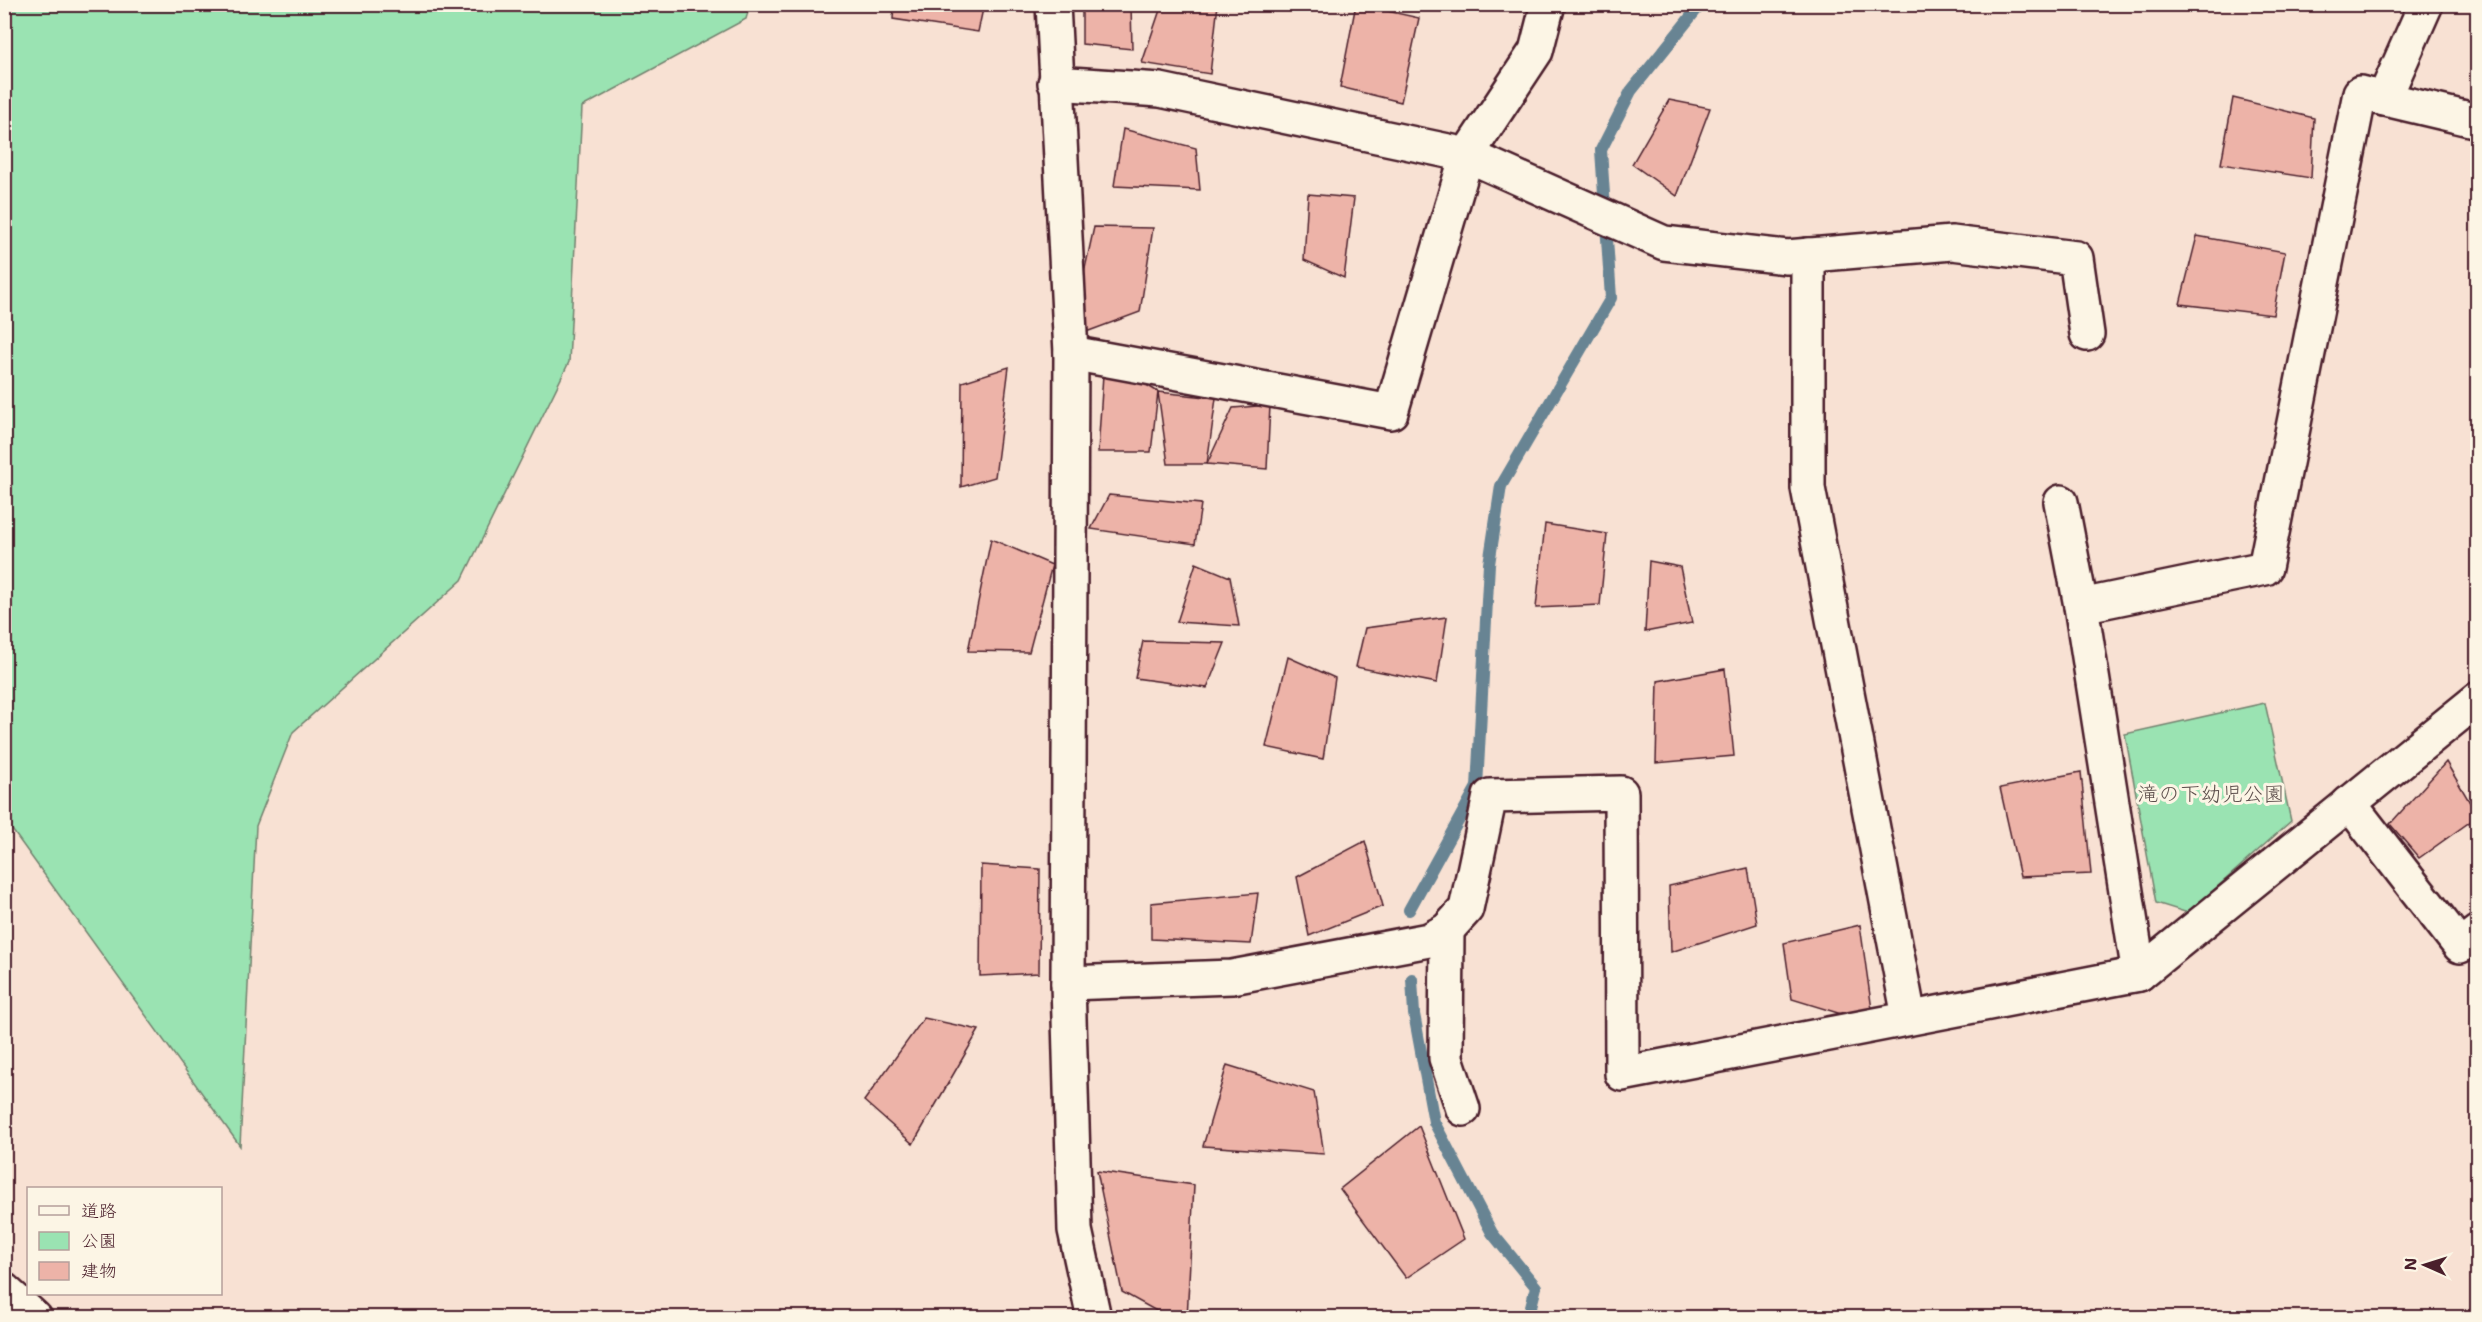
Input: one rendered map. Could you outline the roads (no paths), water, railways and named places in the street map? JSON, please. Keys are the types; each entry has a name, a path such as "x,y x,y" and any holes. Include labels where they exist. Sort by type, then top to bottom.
{"street":[{"path":"1053,4 1055,83 1071,353 1068,983 1075,1230 1094,1317"},
{"path":"1071,353 1391,412 1467,155 1536,51 1548,4"},
{"path":"2384,99 2426,4"},
{"path":"1055,83 1160,90 1467,155 1664,243 1787,257 1952,243 2076,258 2087,334"},
{"path":"2081,606 2265,568 2360,93 2478,121"},
{"path":"1808,255 1808,488 1909,1017"},
{"path":"2061,502 2081,606 2139,974"},
{"path":"1068,983 1232,978 1429,940 1447,930 1466,909 1490,795 1621,793 1622,1074 2139,974 2478,699"},
{"path":"2349,803 2460,946 2478,932"},
{"path":"1447,930 1446,1058 1463,1109"},
{"path":"4,1290 35,1317"}],"waterway":[{"path":"1409,910 1477,787 1489,564 1501,486 1611,298 1601,150 1631,91 1701,4"},
{"path":"1412,979 1414,1014 1434,1122 1492,1233 1536,1287 1528,1318"}],"park label":[{"name":"滝の下幼児公園","path":"2211,794"}]}
